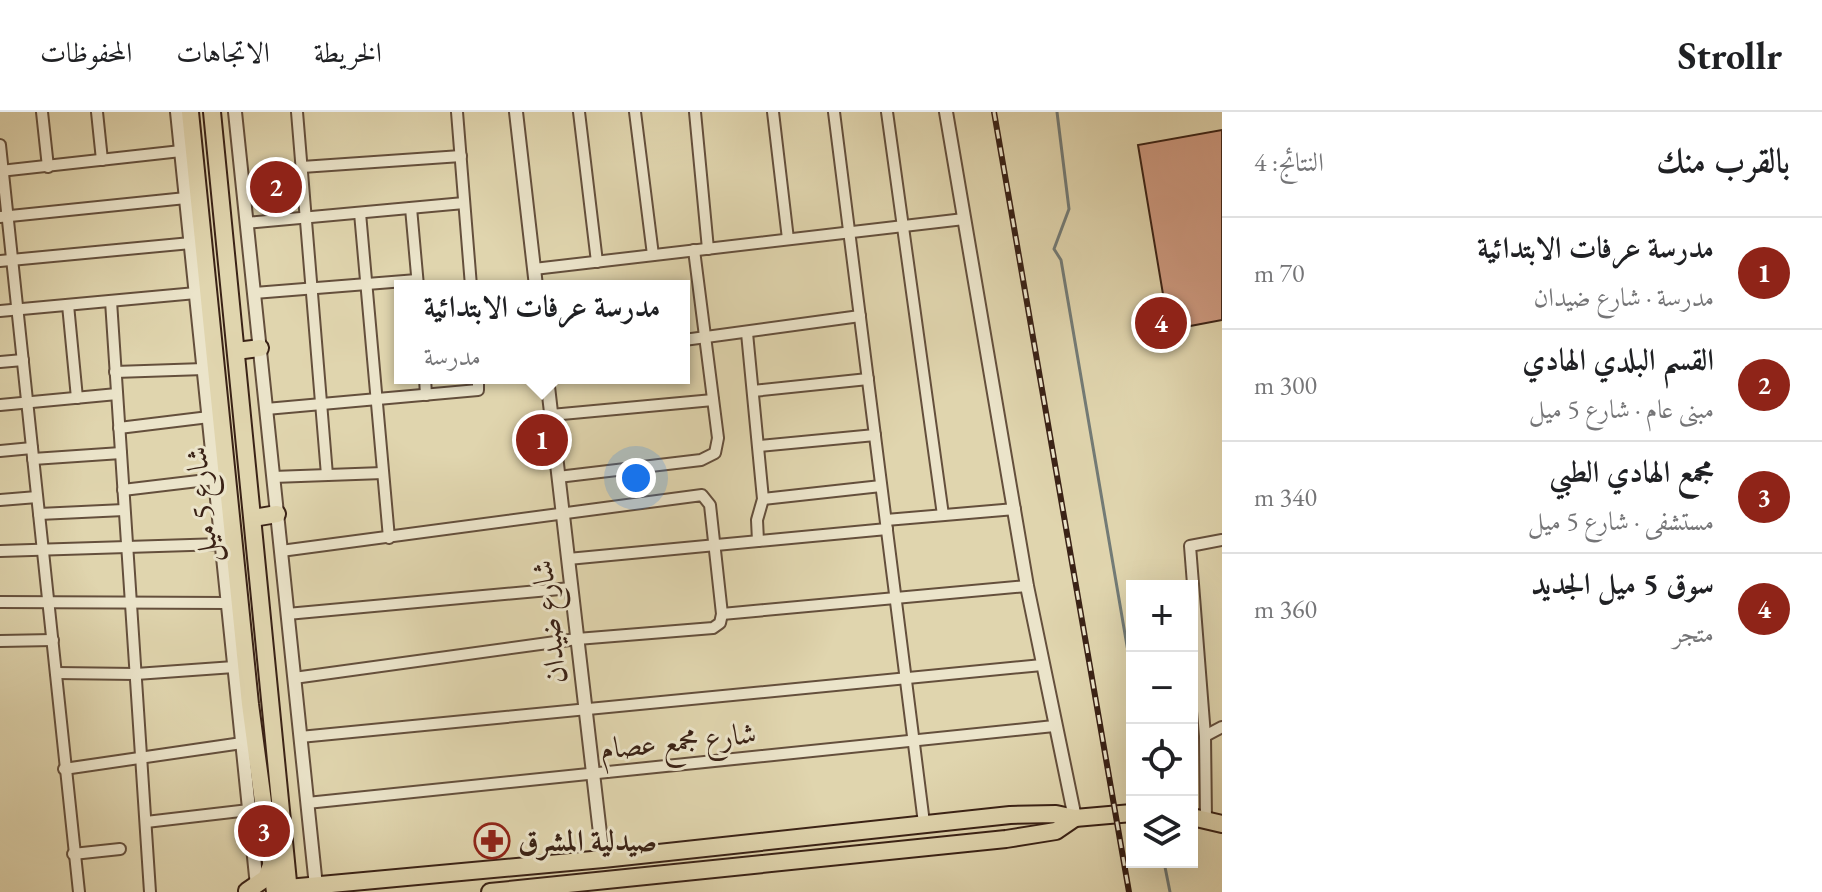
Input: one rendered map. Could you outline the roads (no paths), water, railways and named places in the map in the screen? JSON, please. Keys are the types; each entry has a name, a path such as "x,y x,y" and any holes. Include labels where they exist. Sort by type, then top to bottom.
{"main road":[{"name":"شارع 5 ميل","path":"190,112 225,538 250,704 279,862"},
{"name":"شارع 5 ميل","path":"212,112 270,703 282,890"},
{"path":"236,351 260,348"},
{"path":"253,518 277,514"},
{"path":"250,704 270,703"},
{"path":"248,890 282,890 603,859 1025,814 1056,814 1075,818 1126,814"},
{"path":"490,892 1006,839 1056,831 1075,818"},
{"path":"248,890 266,878 279,862 298,882 314,886"}],"street":[{"path":"42,112 48,167"},
{"path":"97,112 102,160"},
{"path":"177,112 196,293 207,340 204,369 215,479 225,538 228,603 249,810 248,890"},
{"path":"235,112 314,886"},
{"path":"297,112 324,404 327,475"},
{"path":"457,112 470,280"},
{"path":"516,112 535,280"},
{"path":"579,112 597,262"},
{"path":"635,112 653,255"},
{"path":"695,112 708,249"},
{"path":"773,112 788,239"},
{"path":"834,112 924,823"},
{"path":"887,112 943,515"},
{"path":"946,112 1027,586 1075,818"},
{"path":"0,145 4,216 18,309 79,892"},
{"path":"1,170 181,151"},
{"path":"302,167 461,156"},
{"path":"4,216 186,198"},
{"path":"246,223 464,203"},
{"path":"411,208 417,280"},
{"path":"360,213 389,538"},
{"path":"534,269 964,219"},
{"path":"0,261 191,243"},
{"path":"558,477 709,458 718,446 694,250"},
{"path":"254,293 394,283"},
{"path":"0,311 196,293"},
{"path":"111,301 150,892"},
{"path":"68,305 77,398"},
{"path":"690,339 860,316"},
{"path":"747,333 763,499 757,520 758,541"},
{"path":"0,362 23,360"},
{"path":"115,372 204,369"},
{"path":"753,391 868,379"},
{"path":"425,384 426,395"},
{"path":"266,409 478,390 478,384"},
{"name":"شارع ضيدان","path":"548,384 603,859"},
{"path":"0,405 117,394"},
{"path":"551,415 713,400"},
{"path":"119,428 209,417"},
{"path":"760,446 875,435"},
{"path":"0,451 121,453"},
{"path":"273,477 383,473"},
{"path":"123,490 215,479"},
{"path":"763,499 881,486"},
{"path":"281,551 563,516 702,495 709,501 722,614 720,623 713,628 577,639 294,678"},
{"path":"0,500 37,497"},
{"path":"568,559 758,541 943,515 1015,509"},
{"path":"39,514 124,510"},
{"path":"0,551 127,548 225,538"},
{"path":"1207,821 1205,736 1190,546 1222,540"},
{"path":"722,614 1027,586"},
{"path":"287,614 571,588"},
{"path":"0,602 228,603"},
{"path":"0,641 53,640"},
{"path":"300,737 1042,665"},
{"path":"56,673 136,674 234,667"},
{"name":"شارع مجمع عصام","path":"307,803 1054,726"},
{"path":"1205,736 1222,727"},
{"path":"64,769 242,743"},
{"path":"146,822 249,810"},
{"path":"73,854 120,849"}],"waterway":[{"path":"1057,112 1069,209 1054,249 1061,260 1128,652"},
{"path":"1165,868 1170,892"}],"railway":[{"path":"994,112 1129,892"}],"place":[{"name":"القسم البلدي الهادي","path":"276,187"},
{"name":"سوق 5 ميل الجديد","path":"1161,323"},
{"name":"مدرسة عرفات الابتدائية","path":"542,440"},
{"name":"مجمع الهادي الطبي","path":"264,831"},
{"name":"صيدلية المشرق","path":"492,841"}]}
